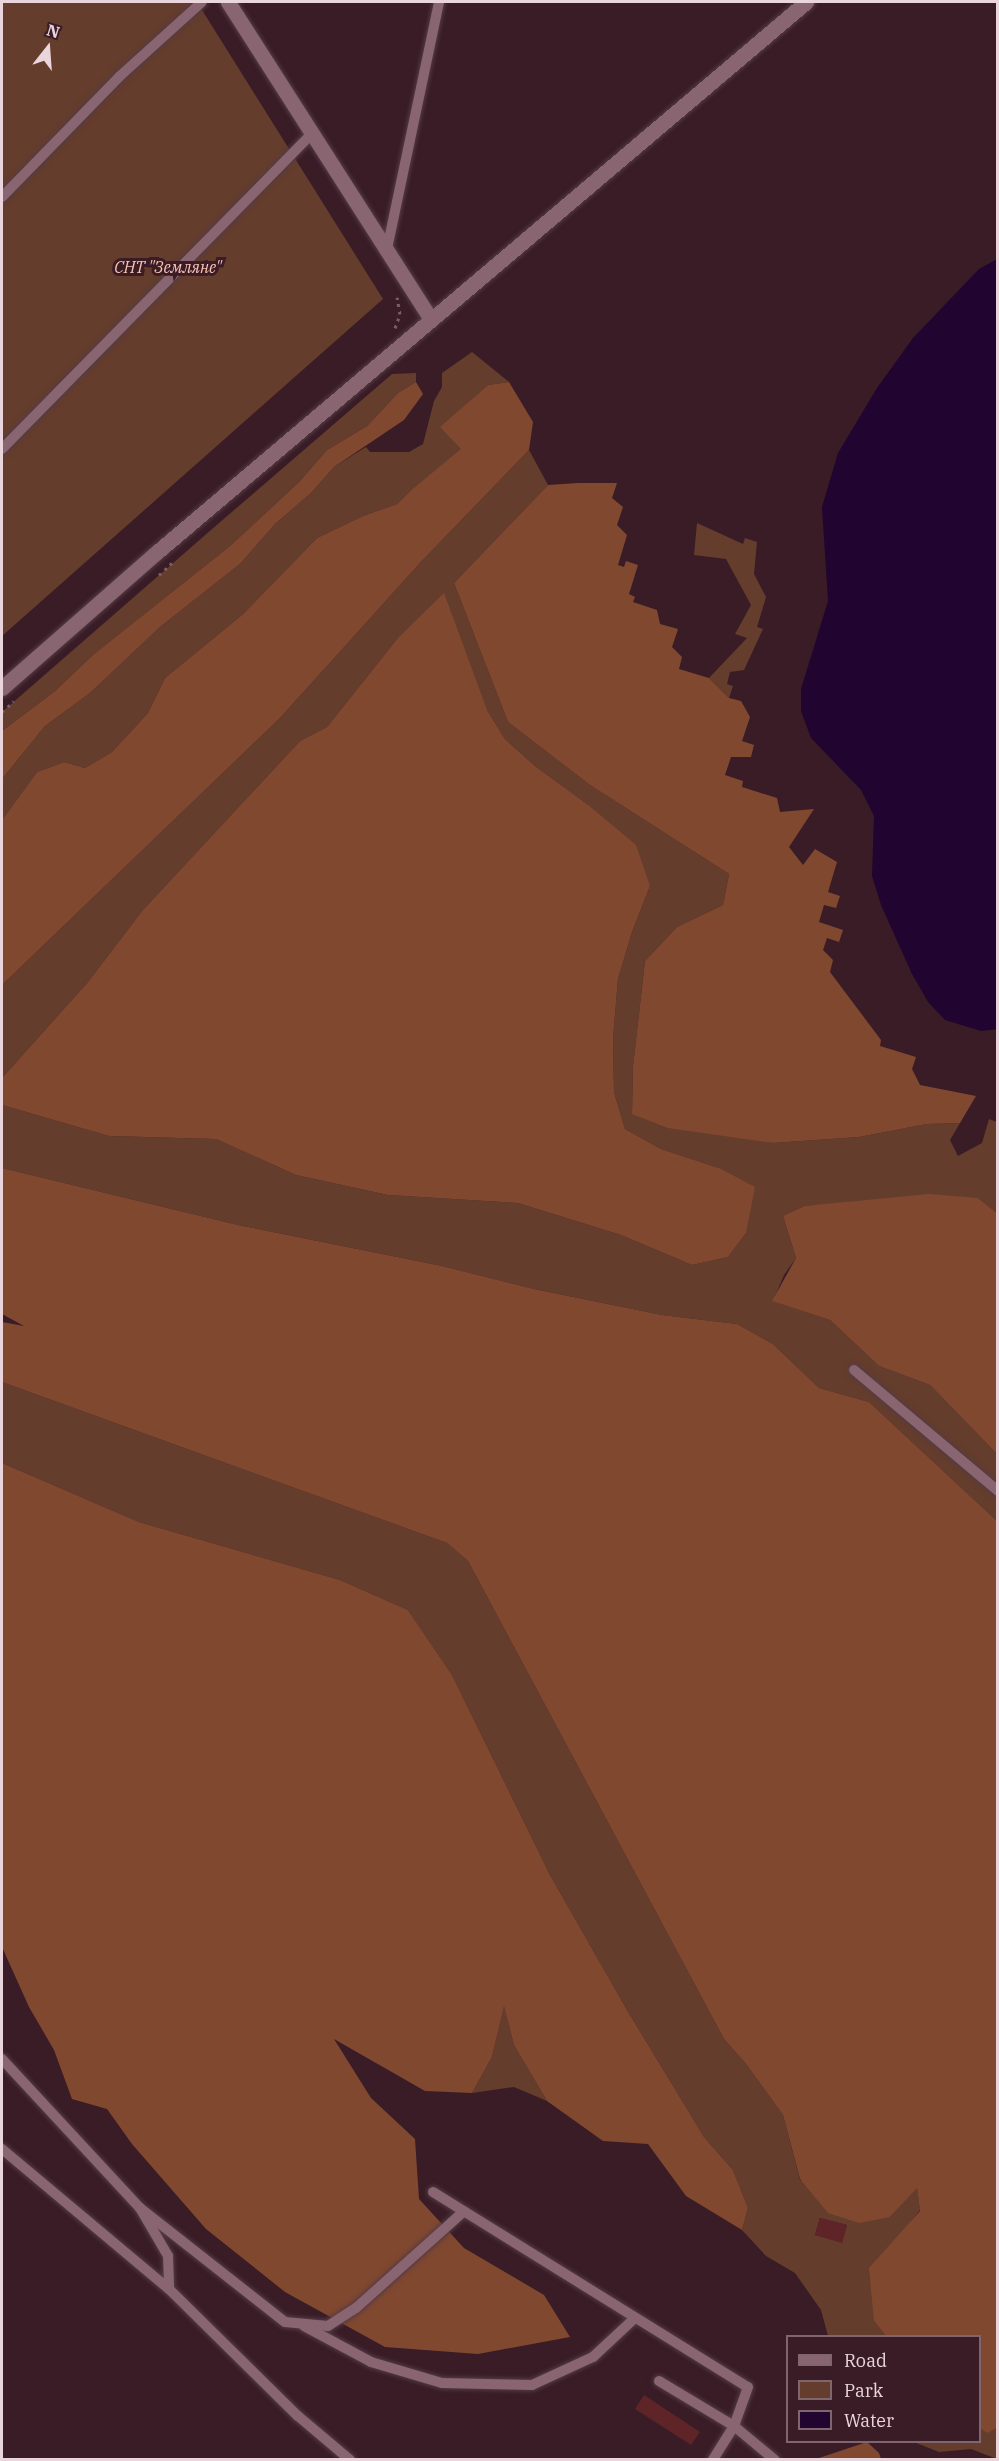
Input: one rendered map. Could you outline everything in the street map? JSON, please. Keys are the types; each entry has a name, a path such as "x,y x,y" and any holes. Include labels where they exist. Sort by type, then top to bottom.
{"street":[{"path":"228,2 431,319"},
{"path":"2,688 157,552 806,2"}],"lane":[{"path":"2,197 120,76 202,2"},
{"path":"387,249 438,6 446,2"},
{"path":"2,449 313,133"},
{"path":"854,1370 998,1491"},
{"path":"2,2059 141,2208 285,2322 328,2326 356,2308 464,2211"},
{"path":"2,2149 169,2289 298,2416 350,2460"},
{"path":"433,2192 748,2387 734,2426 713,2460"},
{"path":"141,2208 168,2256 169,2289"},
{"path":"298,2323 371,2362 442,2384 532,2385 593,2357 635,2318"},
{"path":"659,2381 734,2426 775,2460"}],"path":[{"path":"387,335 394,328 400,314 396,292"}],"green space":[{"name":"СНТ \"Земляне\"","path":"2,2 197,2 383,299 2,636"},
{"path":"472,352 509,382 488,385 441,427 462,449 397,504 363,516 317,538 242,615 165,678 148,713 112,752 85,768 64,762 37,772 2,820 2,779 45,726 90,693 160,627 241,563 275,524 311,493 334,467 366,447 370,452 409,452 423,444 434,401 442,387 442,373"},
{"path":"416,373 416,382 398,393 367,426 327,450 299,482 230,546 94,654 55,691 2,731 2,712 211,530 392,374"},
{"path":"529,450 548,485 454,583 508,722 590,785 729,874 723,905 677,927 645,961 633,1066 632,1113 773,1143 859,1137 927,1124 960,1123 950,1140 958,1156 982,1143 989,1119 997,1122 997,1213 978,1198 804,1206 783,1216 796,1258 784,1275 773,1301 830,1320 879,1366 930,1385 997,1454 997,1521 869,1402 819,1388 773,1344 737,1324 662,1315 534,1289 442,1266 238,1225 2,1168 2,1105 109,1136 216,1139 296,1175 388,1195 518,1203 621,1235 692,1265 728,1257 746,1233 719,1168 661,1149 625,1129 614,1092 613,1039 618,979 632,932 650,886 587,804 535,766 505,739 487,710 397,639 327,727 300,741 142,911 88,982 2,1078 2,985 280,718 420,563"},
{"path":"697,523 743,544 745,538 757,542 754,574 766,597 757,627 763,629 744,670 730,672 727,684 733,686 729,698 709,678 747,638 735,634 751,605 726,559 694,555"},
{"path":"2,1382 447,1543 468,1561 724,2039 746,2064 783,2115 800,2180 890,2217 917,2187 920,2210 903,2232 874,2321 885,2335 828,2335 821,2310 795,2273 766,2256 742,2230 748,2208 733,2170 704,2137 627,2010 550,1875 452,1675 408,1610 340,1580 139,1522 2,1463","holes":["820,2218 847,2225 842,2242 815,2235"]},
{"path":"504,2005 514,2045 547,2101 514,2087 472,2093 492,2057"},
{"path":"997,2428 997,2459 971,2449 939,2452 916,2443 981,2443 981,2429 987,2432"}],"shaded area":[{"path":"416,382 423,394 404,420 334,467 311,493 275,524 241,563 160,627 90,693 45,726 2,779 2,731 55,691 94,654 230,546 299,482 327,450 367,426 398,393"},
{"path":"509,382 533,422 529,450 420,563 280,718 2,985 2,820 37,772 64,762 85,768 112,752 148,713 165,678 242,615 317,538 363,516 397,504 461,449 440,427 488,385"},
{"path":"617,483 612,498 623,507 617,525 627,535 618,565 624,567 626,561 638,565 629,594 635,597 633,602 657,610 660,624 678,629 672,647 682,657 679,669 709,678 729,698 741,701 750,717 742,741 754,745 751,757 731,757 725,775 743,781 742,787 777,798 780,812 814,809 789,847 803,865 815,849 837,862 828,892 840,896 836,908 824,905 819,922 843,930 839,942 827,938 823,950 833,960 830,972 881,1040 880,1046 916,1057 912,1069 920,1085 976,1096 960,1123 927,1124 859,1137 773,1143 668,1128 632,1114 633,1066 645,961 677,927 723,905 729,874 590,785 508,722 454,583 548,485"},
{"path":"444,593 487,710 505,739 535,766 587,804 636,845 650,886 632,932 618,979 613,1039 614,1092 625,1129 661,1149 719,1168 755,1187 746,1233 728,1257 692,1265 621,1235 518,1203 388,1195 296,1175 216,1139 109,1136 2,1105 2,1078 88,982 142,911 300,741 327,727 397,639"},
{"path":"2,1168 238,1225 442,1266 534,1289 662,1315 737,1324 773,1344 819,1388 869,1402 997,1521 997,2428 987,2433 981,2429 981,2335 885,2335 874,2321 869,2268 920,2211 917,2188 890,2217 859,2223 828,2213 800,2179 783,2115 746,2064 724,2039 468,1561 447,1543 2,1382 2,1322 24,1326 2,1314"},
{"path":"929,1194 978,1198 997,1213 997,1454 930,1385 879,1366 830,1320 772,1301 796,1258 783,1216 804,1206"},
{"path":"2,1463 139,1522 340,1580 408,1610 452,1675 550,1875 627,2010 704,2137 733,2170 748,2208 742,2230 686,2196 648,2144 603,2141 547,2101 514,2045 504,2006 492,2057 472,2093 425,2091 334,2039 371,2098 415,2139 419,2199 464,2248 544,2295 570,2337 478,2354 385,2347 285,2292 206,2229 132,2144 107,2109 72,2099 54,2050 29,2007 2,1947"},
{"path":"868,2443 879,2453 881,2459 816,2459"}],"water":[{"path":"997,259 998,1029 981,1031 945,1020 928,1002 912,974 881,905 872,876 874,816 861,790 811,738 801,711 801,689 828,601 822,507 838,453 877,388 913,338 979,269"}],"building":[{"path":"820,2218 847,2225 842,2243 815,2235"},
{"path":"644,2395 700,2432 691,2445 635,2409"}]}
